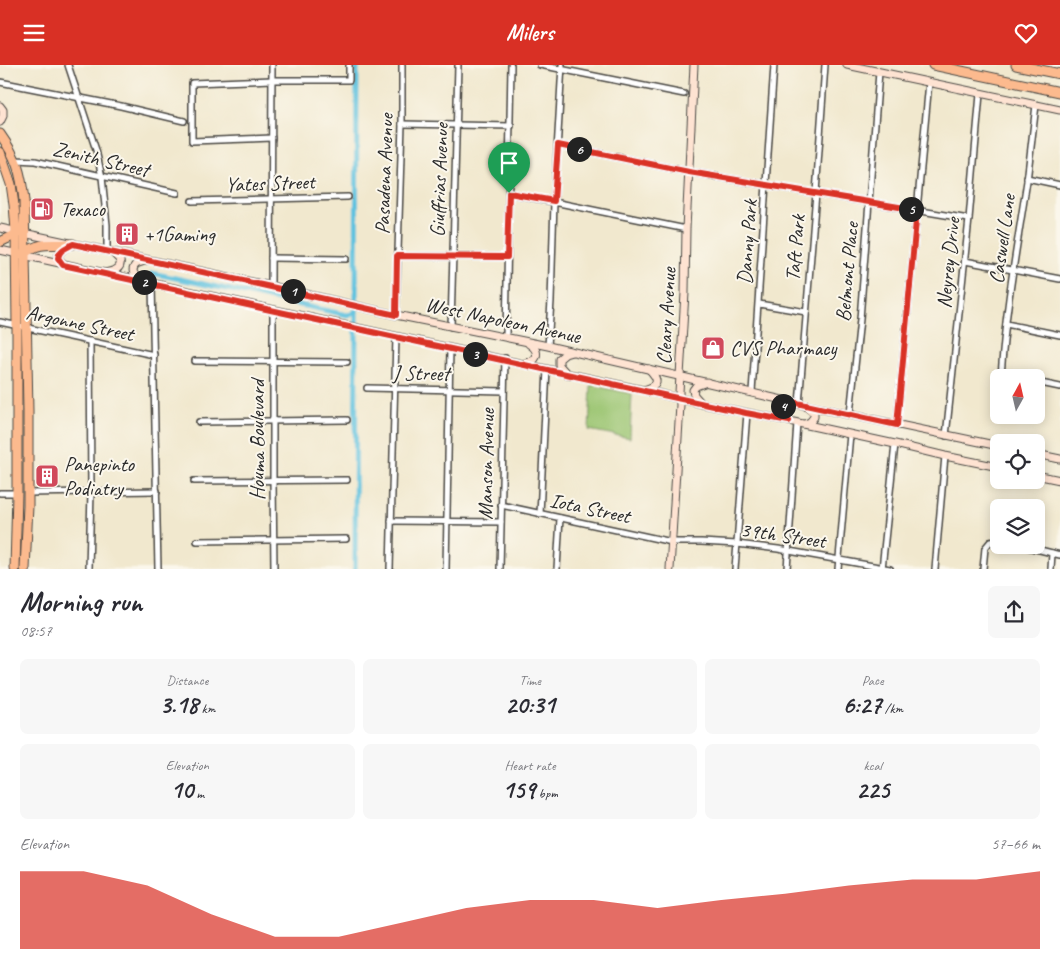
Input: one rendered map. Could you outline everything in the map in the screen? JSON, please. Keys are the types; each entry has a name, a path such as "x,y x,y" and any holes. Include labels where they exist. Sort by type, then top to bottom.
{"highway":[{"path":"933,65 1060,91"},
{"path":"1016,65 1060,74"},
{"path":"0,134 16,161 22,186 25,220 19,232 0,242"},
{"path":"0,139 9,147"},
{"path":"0,153 12,184 22,254 27,328 28,514 25,569"},
{"path":"15,569 17,493 16,265 22,254 39,245 73,244"},
{"path":"17,472 21,476 22,491 28,493"},
{"path":"17,493 22,495 23,510 28,514"}],"main road":[{"name":"Cleary Avenue","path":"670,569 685,291 694,65"},
{"path":"847,65 1060,110"},
{"path":"0,106 4,110 0,122"},
{"name":"West Napoleon Avenue","path":"0,228 451,327 548,346 850,415 990,444"},
{"path":"63,265 58,258 58,254 73,244"},
{"name":"West Napoleon Avenue","path":"0,251 22,254 63,265 990,465"},
{"path":"102,273 114,271 120,267 120,260 110,252"},
{"path":"143,282 133,273 133,269 136,263 147,260"},
{"path":"523,364 534,360 537,354 533,346 526,342"},
{"path":"567,374 559,365 559,359 565,354 572,352"},
{"path":"643,390 653,387 657,381 657,378 649,369"},
{"path":"703,404 694,395 693,390 696,386 707,382"},
{"path":"789,421 782,413 784,405 798,403 814,413 814,417 810,422 801,423"},
{"path":"1045,456 1060,459"},
{"path":"1045,477 1060,480"}],"street":[{"path":"68,65 96,149 102,177 110,252"},
{"path":"271,287 272,65"},
{"path":"272,138 192,141 192,83 349,80 349,65"},
{"name":"Pasadena Avenue","path":"396,315 402,65"},
{"name":"Giuffrias Avenue","path":"451,327 458,65"},
{"path":"506,337 511,65"},
{"path":"540,65 562,67 684,94"},
{"name":"Danny Park","path":"752,392 774,65"},
{"name":"Taft Park","path":"798,403 825,65"},
{"path":"548,346 552,301 554,201 562,67"},
{"name":"Belmont Place","path":"850,415 860,319 880,72"},
{"path":"0,82 79,97 184,121"},
{"path":"897,425 929,83"},
{"name":"Neyrey Drive","path":"946,436 965,261 980,94"},
{"name":"Caswell Lane","path":"1001,369 1036,105"},
{"path":"402,124 511,126"},
{"path":"558,145 689,172 969,219"},
{"name":"Zenith Street","path":"16,161 35,161 177,193"},
{"path":"1027,178 1060,185"},
{"path":"509,193 686,229"},
{"name":"Yates Street","path":"192,201 348,197"},
{"path":"397,256 507,257"},
{"path":"271,258 346,259"},
{"path":"965,261 1060,279"},
{"path":"152,284 158,569"},
{"path":"759,304 806,312"},
{"name":"Houma Boulevard","path":"272,310 274,569"},
{"name":"Argonne Street","path":"0,322 154,355"},
{"path":"1006,324 1060,335"},
{"path":"390,569 396,337"},
{"path":"89,569 91,492 90,341"},
{"path":"446,569 450,349"},
{"name":"Manson Avenue","path":"500,569 505,359"},
{"path":"194,361 347,362"},
{"path":"540,514 547,369"},
{"path":"1045,384 1060,387"},
{"name":"J Street","path":"367,388 504,391"},
{"path":"735,569 746,413"},
{"path":"199,422 347,420"},
{"path":"787,569 801,423"},
{"path":"838,569 850,434"},
{"path":"882,568 895,444"},
{"path":"935,569 945,456"},
{"path":"194,481 347,480"},
{"path":"28,493 157,491"},
{"path":"0,493 17,493"},
{"name":"Iota Street","path":"501,505 672,543"},
{"path":"557,569 560,518"},
{"path":"391,521 501,522"},
{"path":"197,541 346,539"},
{"path":"982,569 985,548 990,542"},
{"name":"39th Street","path":"672,543 737,544 778,549 890,569"},
{"path":"1045,551 1060,555"},
{"path":"1051,569 1052,553"}],"green space":[{"path":"591,385 632,394 630,438 589,430"}],"waterway":[{"path":"355,569 357,65"},
{"path":"152,273 347,315 356,311"}],"place":[{"name":"Texaco","path":"42,209"},
{"name":"+1Gaming","path":"127,234"},
{"name":"CVS Pharmacy","path":"713,348"},
{"name":"Panepinto Podiatry","path":"47,476"}],"route":[{"path":"558,145 689,172 917,210 897,425 792,402 782,407 782,413 789,421 746,413 63,265 58,258 58,254 61,251 73,244 396,315 397,256 507,257 509,193 554,201 558,145"}]}
